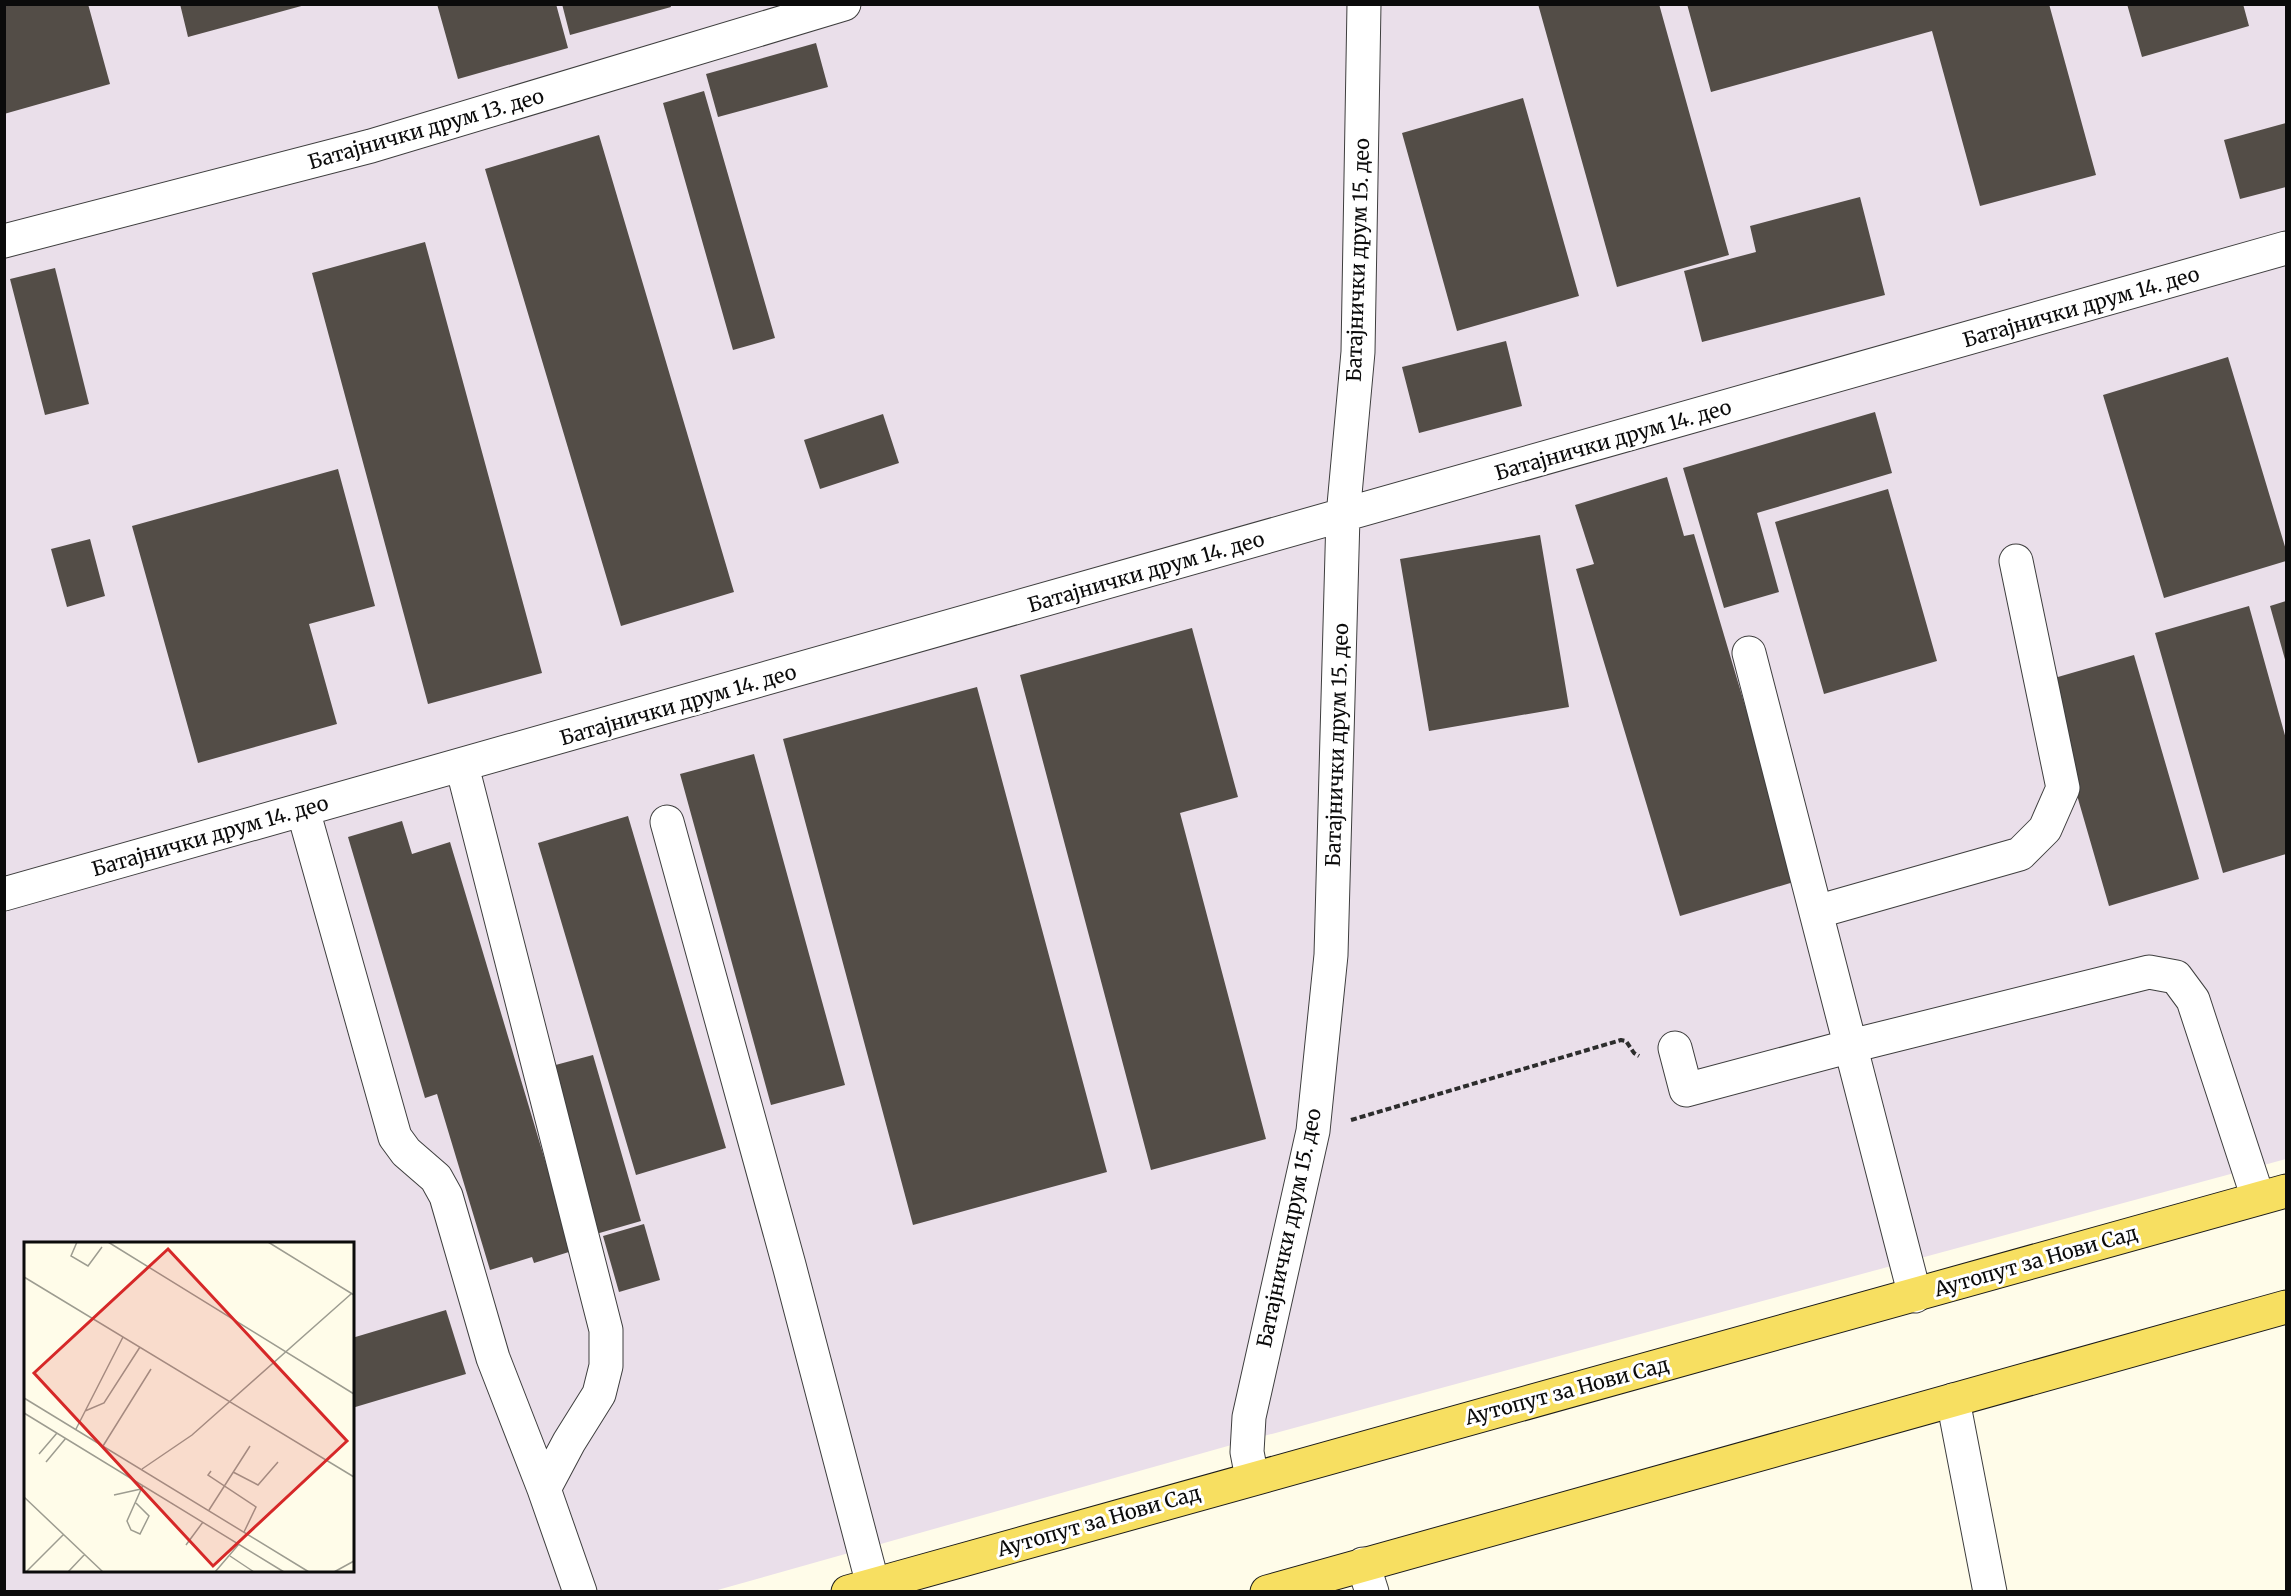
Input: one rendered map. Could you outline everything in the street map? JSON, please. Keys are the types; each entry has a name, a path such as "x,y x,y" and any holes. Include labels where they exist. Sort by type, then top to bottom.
{"main road":[{"name":"Аутопут за Нови Сад","path":"860,1588 2272,1195"},
{"path":"1267,1592 1368,1578 1953,1400 2286,1307"}],"street":[{"name":"Батајнички друм 13. део","path":"4,241 371,146 844,4"},
{"name":"Батајнички друм 15. део","path":"1252,1478 1247,1452 1249,1418 1313,1131 1331,955 1344,516 1358,352 1364,4"},
{"name":"Батајнички друм 14. део","path":"4,894 2286,248"},
{"path":"1816,912 2020,855 2045,830 2063,788 2016,561"},
{"path":"1749,653 1915,1296"},
{"path":"462,766 606,1330 606,1366 599,1394 569,1442 544,1489"},
{"path":"303,810 395,1137 406,1152 436,1178 446,1196 493,1358 544,1489 580,1592"},
{"path":"667,822 789,1265 860,1588"},
{"path":"1675,1048 1686,1090 1851,1046 2149,972 2176,977 2193,999 2272,1195"},
{"path":"1953,1400 1990,1592"}],"path":[{"path":"1313,1131 1621,1040 1626,1041 1634,1053 1642,1057 1675,1048"}],"shaded area":[{"path":"5,5 2286,5 2286,1159 1242,1442 714,1591 5,1592"}],"building":[{"path":"4,4 88,4 110,84 4,114"},
{"path":"180,4 305,4 305,5 188,37"},
{"path":"437,4 556,4 568,48 458,79"},
{"path":"562,4 670,4 671,7 570,35"},
{"path":"1538,4 1659,4 1729,255 1617,287"},
{"path":"1687,4 2049,4 2096,175 1980,206 1932,31 1711,92"},
{"path":"2127,4 2243,4 2249,26 2142,57"},
{"path":"816,43 828,87 718,117 706,74"},
{"path":"704,91 775,338 733,350 663,103"},
{"path":"1523,98 1579,296 1457,331 1402,133"},
{"path":"2286,123 2286,187 2240,199 2224,140"},
{"path":"599,135 734,592 621,626 485,169"},
{"path":"1860,197 1885,295 1702,342 1684,271 1756,252 1750,226"},
{"path":"425,242 542,673 428,704 312,273"},
{"path":"55,268 89,404 45,415 10,279"},
{"path":"1506,341 1522,406 1419,433 1402,367"},
{"path":"2228,357 2286,550 2286,561 2164,598 2103,395"},
{"path":"1875,412 1892,473 1757,513 1779,592 1724,608 1683,468"},
{"path":"883,414 899,463 820,489 804,440"},
{"path":"338,469 375,606 309,624 337,724 198,763 132,526"},
{"path":"1667,477 1684,536 1694,534 1797,881 1680,916 1576,569 1594,564 1575,505"},
{"path":"1888,489 1937,661 1824,694 1775,522"},
{"path":"1540,535 1569,707 1429,731 1400,559"},
{"path":"90,539 105,596 67,607 51,549"},
{"path":"2286,601 2286,663 2270,606"},
{"path":"2249,606 2286,739 2286,854 2223,873 2155,633"},
{"path":"1192,628 1238,797 1180,813 1266,1139 1151,1170 1020,675"},
{"path":"2134,655 2199,879 2109,906 2044,681"},
{"path":"977,687 1107,1172 913,1225 783,739"},
{"path":"754,754 845,1085 771,1105 680,774"},
{"path":"628,816 726,1148 636,1175 538,843"},
{"path":"402,821 412,854 450,842 572,1251 534,1263 532,1257 490,1270 437,1094 425,1098 348,837"},
{"path":"593,1055 641,1221 596,1234 548,1067"},
{"path":"644,1224 660,1280 619,1292 603,1236"},
{"path":"446,1310 466,1374 354,1407 354,1337"}]}
